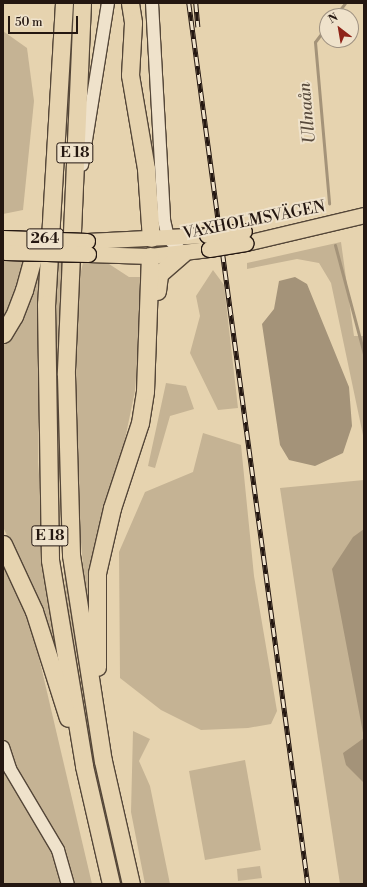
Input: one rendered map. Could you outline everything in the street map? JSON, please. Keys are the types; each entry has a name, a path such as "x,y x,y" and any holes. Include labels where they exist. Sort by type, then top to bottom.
{"highway":[{"name":"E 18","path":"64,3 46,304 50,560 84,766 111,884"},
{"name":"E 18","path":"82,3 67,303 66,375 71,555 103,761 131,884"},
{"path":"130,3 133,23 130,75 146,169 151,238"},
{"path":"3,334 14,316 24,290 44,216 58,120"},
{"path":"145,391 153,378 159,274 183,253"},
{"path":"103,761 97,665 97,573 112,508 140,423 145,391 150,256"},
{"path":"3,544 34,611 84,766"}],"main road":[{"name":"VAXHOLMSVÄGEN","path":"150,256 183,253 208,242 322,225 364,215"},
{"path":"150,256 151,238 208,242"},
{"name":"264","path":"4,248 88,247 151,238"},
{"name":"264","path":"88,247 150,256"}],"street":[{"path":"67,303 76,275 80,179 108,3"},
{"path":"152,3 164,212 168,238 183,253"},
{"path":"3,747 10,769 58,850 68,884"}],"shaded area":[{"path":"3,31 27,48 34,101 23,210 3,214"},
{"path":"341,242 354,336 364,336 364,440 331,283 319,263 297,259 247,269 247,263"},
{"path":"3,259 24,260 19,284 3,320"},
{"path":"39,261 43,262 38,462 42,514 60,668 34,591 3,527 3,346 22,320"},
{"path":"57,262 62,262 77,645 99,783 122,884 117,884 91,764 70,635 63,564 56,462 54,365"},
{"path":"99,262 109,264 129,277 143,277 135,391 90,608 87,611 78,508 73,406 75,296 83,263"},
{"path":"213,270 224,285 238,408 218,410 190,353 200,316 196,296"},
{"path":"295,277 307,284 349,387 352,426 343,453 315,466 289,460 280,445 262,324 274,309 279,281"},
{"path":"166,383 186,386 194,409 170,416 155,468 148,466"},
{"path":"203,433 241,445 254,576 277,711 271,724 248,728 201,730 161,710 120,678 119,552 145,492 193,472"},
{"path":"364,480 364,884 340,884 280,488"},
{"path":"364,529 364,738 332,569 353,537"},
{"path":"3,560 32,628 92,884 3,884"},
{"path":"133,731 150,739 139,761 150,786 170,884 145,884 131,812"},
{"path":"364,738 364,783 346,765 343,753"},
{"path":"245,760 261,850 205,860 189,771"},
{"path":"260,866 262,878 238,881 237,869"}],"waterway":[{"name":"Ullnaån","path":"341,8 345,3"},
{"name":"Ullnaån","path":"319,37 315,42 329,203"},
{"name":"Ullnaån","path":"335,245 364,354"}],"railway":[{"path":"189,3 308,884"},
{"path":"196,3 198,27"}]}
